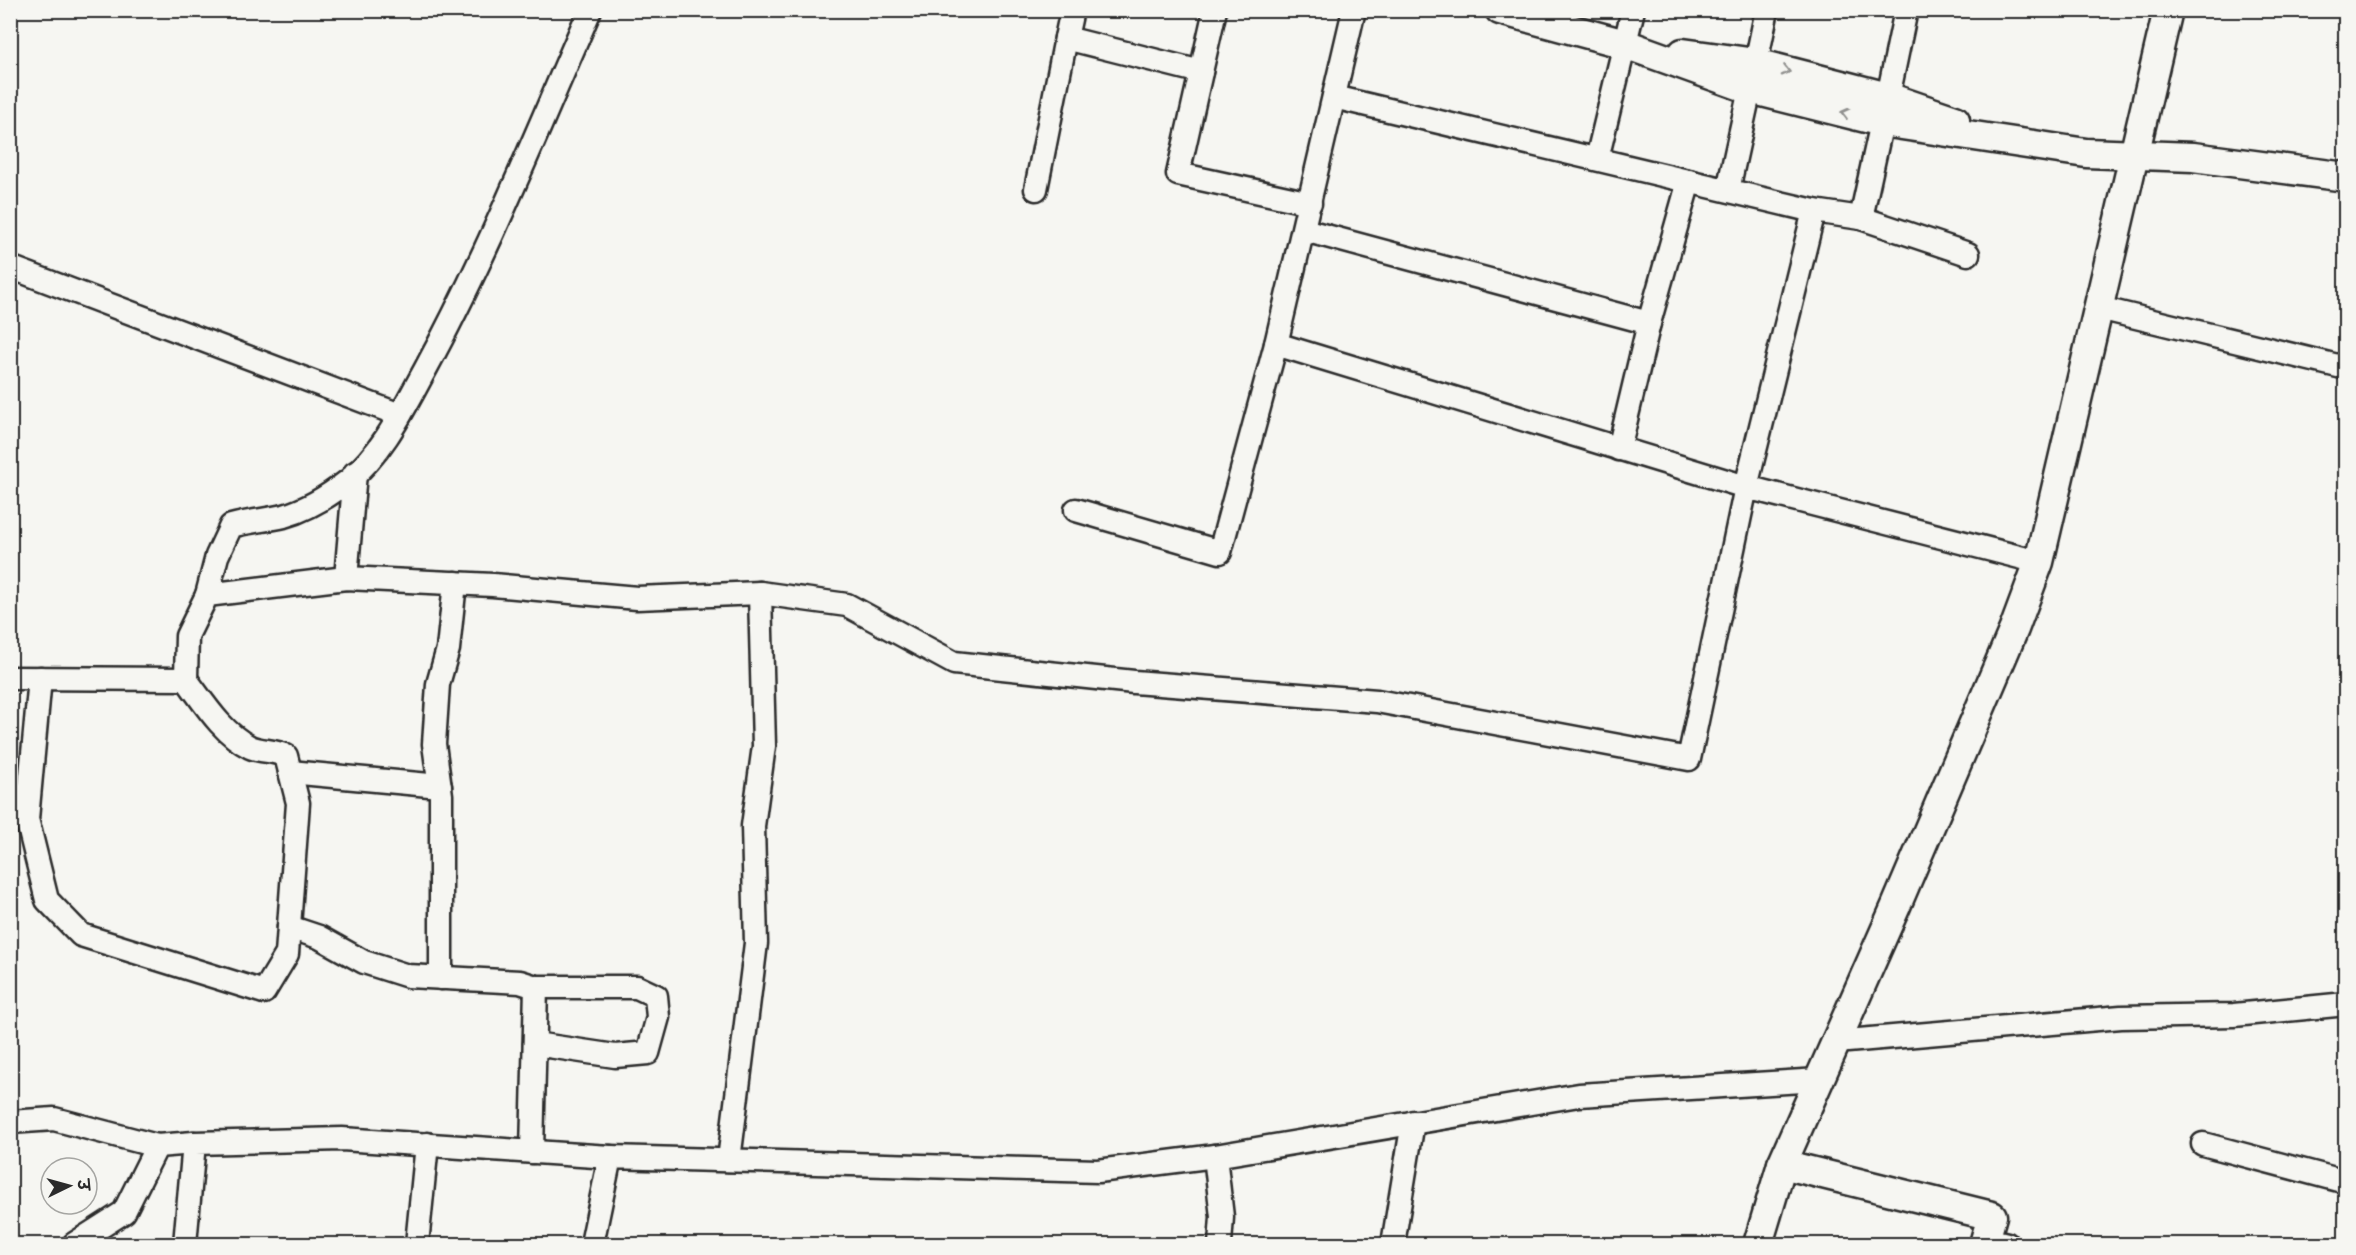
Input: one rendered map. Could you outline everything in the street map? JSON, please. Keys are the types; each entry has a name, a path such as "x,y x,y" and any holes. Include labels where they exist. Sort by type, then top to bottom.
{"street":[{"path":"40,678 19,816 47,900 81,935 264,992 287,954 298,803 286,756 277,751 251,747 219,722 186,679 187,636 207,595 217,556 231,526 248,521 285,516 309,506 348,481 384,443 446,330 516,180 590,10"},
{"path":"1036,189 1072,10"},
{"path":"1215,10 1178,174 1310,203"},
{"path":"1076,510 1220,552 1276,344 1354,10"},
{"path":"1500,10 1625,44 2027,145 2086,153 2193,157 2346,177"},
{"path":"1597,159 1633,10"},
{"path":"1728,190 1767,10"},
{"path":"1861,218 1906,10"},
{"path":"1758,1245 1782,1164 2010,639 2039,562 2168,10"},
{"path":"1066,38 1201,72"},
{"path":"1334,97 1814,211 1861,218 1968,254"},
{"path":"1619,449 1649,324 1689,181"},
{"path":"207,595 346,578 455,583 637,598 760,593 848,605 954,663 1134,682 1377,701 1689,759 1746,487 1814,211"},
{"path":"1304,230 1649,324"},
{"path":"10,267 400,415"},
{"path":"2100,308 2346,368"},
{"path":"1276,344 1746,487 2039,562"},
{"path":"346,578 355,474"},
{"path":"441,978 440,786 434,744 438,684 448,649 455,583"},
{"path":"729,1160 756,943 753,826 764,746 760,593"},
{"path":"10,678 186,679"},
{"path":"291,772 440,786"},
{"path":"289,927 319,937 364,963 408,976 520,982 536,987 637,987 656,996 658,1017 648,1053 615,1056 534,1044"},
{"path":"532,1152 536,987"},
{"path":"1836,1042 2121,1017 2234,1015 2346,1004"},
{"path":"10,1122 54,1119 158,1146 342,1138 610,1156 1098,1171 1215,1156 1579,1095 1819,1080"},
{"path":"1393,1245 1413,1122"},
{"path":"185,1245 194,1143"},
{"path":"2203,1143 2346,1182"},
{"path":"417,1245 427,1144"},
{"path":"74,1245 124,1212 158,1146"},
{"path":"592,1245 610,1156"},
{"path":"1215,1156 1222,1217 1220,1245"},
{"path":"1782,1164 1992,1216 1992,1243"}]}
